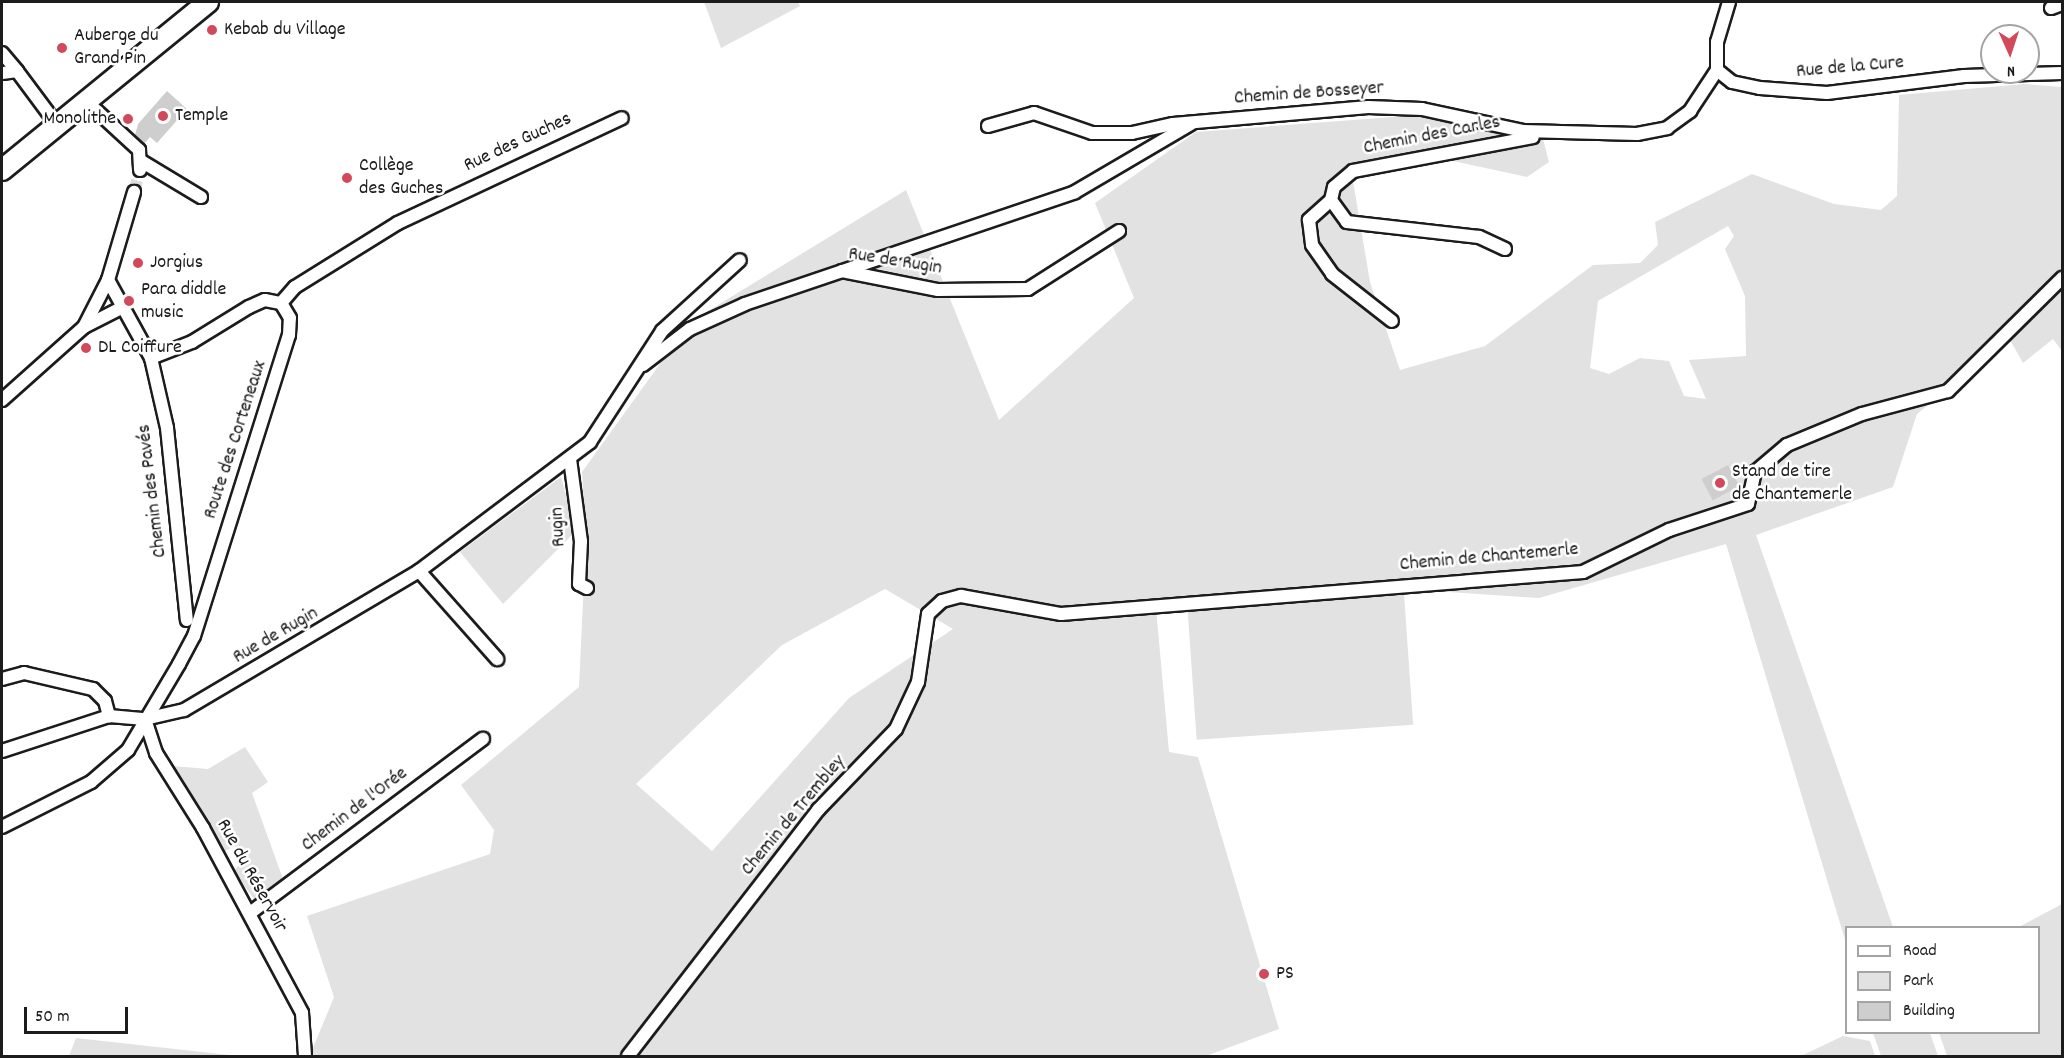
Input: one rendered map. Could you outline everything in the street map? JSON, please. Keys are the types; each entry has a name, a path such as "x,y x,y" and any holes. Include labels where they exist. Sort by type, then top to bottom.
{"main road":[{"path":"2,170 208,2"}],"street":[{"path":"1717,70 1717,42 1729,2"},
{"path":"2,53 58,126"},
{"name":"Rue de la Cure","path":"1717,70 1732,81 1788,93 2062,73"},
{"name":"Chemin de Bosseyer","path":"988,126 1034,113 1092,132 1132,133 1195,122 1368,106 1422,110 1556,133 1637,134 1667,128 1690,111 1717,70"},
{"path":"2,73 17,71"},
{"path":"87,102 139,150 140,165 201,197"},
{"name":"Rue des Guches","path":"281,303 295,287 398,223 622,118"},
{"path":"841,270 1075,192 1195,122"},
{"name":"Chemin des Carles","path":"1392,321 1332,274 1312,245 1309,220 1331,200 1334,187 1353,171 1556,133"},
{"path":"84,327 108,280 134,192"},
{"path":"1331,200 1347,222 1479,237 1505,249"},
{"name":"Rue de Rugin","path":"637,370 690,328 841,270 938,290 1028,288 1119,231"},
{"name":"Rue de Rugin","path":"109,716 145,719 184,710 419,571 570,459 600,430 662,331 740,260"},
{"name":"Chemin de Chantemerle","path":"961,596 1061,614 1583,572 1669,530 1748,504 1755,472 1787,445 1862,414 1948,391 2062,278"},
{"name":"Chemin des Pavés","path":"108,280 121,308 151,358 167,428 187,620"},
{"path":"151,358 183,347 249,307 265,300 281,303"},
{"name":"Route des Corteneaux","path":"2,827 91,782 128,750 194,636 290,335 281,303"},
{"path":"2,400 84,327 121,308"},
{"name":"Rugin","path":"570,459 581,541 579,584 587,588"},
{"path":"419,571 497,659"},
{"name":"Chemin de Trembley","path":"628,1056 818,810 896,729 918,682 928,614 942,600 961,596"},
{"path":"2,679 24,673 93,690 105,701 109,716 2,751"},
{"name":"Rue du Réservoir","path":"145,719 156,753 250,913 302,1013 305,1056"},
{"name":"Chemin de l'Orée","path":"250,913 483,739"}],"green space":[{"path":"704,2 798,2 800,6 721,48"},
{"path":"2024,84 2062,87 2062,351 2053,339 2023,363 2009,338 1917,414 1893,487 1756,535 1893,926 1845,926 1845,940 1726,544 1539,598 1405,589 1156,608 1169,752 1198,757 1279,1029 1206,1056 69,1056 76,1038 229,1055 310,1055 334,997 307,916 490,854 494,830 461,785 579,687 586,537 582,472 690,322 906,190 999,420 1134,298 1095,203 1196,132 1419,115 1543,139 1549,162 1527,177 1430,156 1352,175 1370,282 1400,370 1485,346 1593,265 1640,263 1658,245 1655,222 1752,174 1834,204 1881,210 1897,196 1899,95","holes":["1728,226 1734,236 1725,249 1745,296 1746,356 1689,360 1706,399 1684,396 1669,361 1640,358 1609,374 1590,368 1598,301","885,589 953,629 849,698 712,851 636,784 782,645"]},
{"path":"561,477 576,531 503,604 460,552"},
{"path":"1404,594 1413,725 1197,740 1188,609"},
{"path":"245,747 268,782 252,793 283,879 254,899 234,872 242,859 235,846 223,852 173,766 208,769"},
{"path":"2062,904 2062,1056 1947,1056 1939,1034 2040,1034 2040,926 2021,926"},
{"path":"1873,1034 1930,1034 1938,1056 1881,1056"},
{"path":"1843,1036 1870,1041 1875,1056 1801,1056"}],"building":[{"name":"Temple","path":"167,91 187,109 157,143 150,137 144,144 135,135 138,124"},
{"name":"Stand de tire de Chantemerle","path":"1728,465 1739,486 1713,500 1702,479"}],"tunnel":[{"path":"134,192 140,170"}],"place":[{"name":"Kebab du Village","path":"212,30"},
{"name":"Auberge du Grand Pin","path":"62,48"},
{"name":"Temple","path":"163,116"},
{"name":"Monolithe","path":"128,119"},
{"name":"Collège des Guches","path":"347,178"},
{"name":"Jorgius","path":"138,263"},
{"name":"Para diddle music","path":"129,301"},
{"name":"DL Coiffure","path":"86,348"},
{"name":"Stand de tire de Chantemerle","path":"1720,483"},
{"name":"PS","path":"1264,974"}]}
